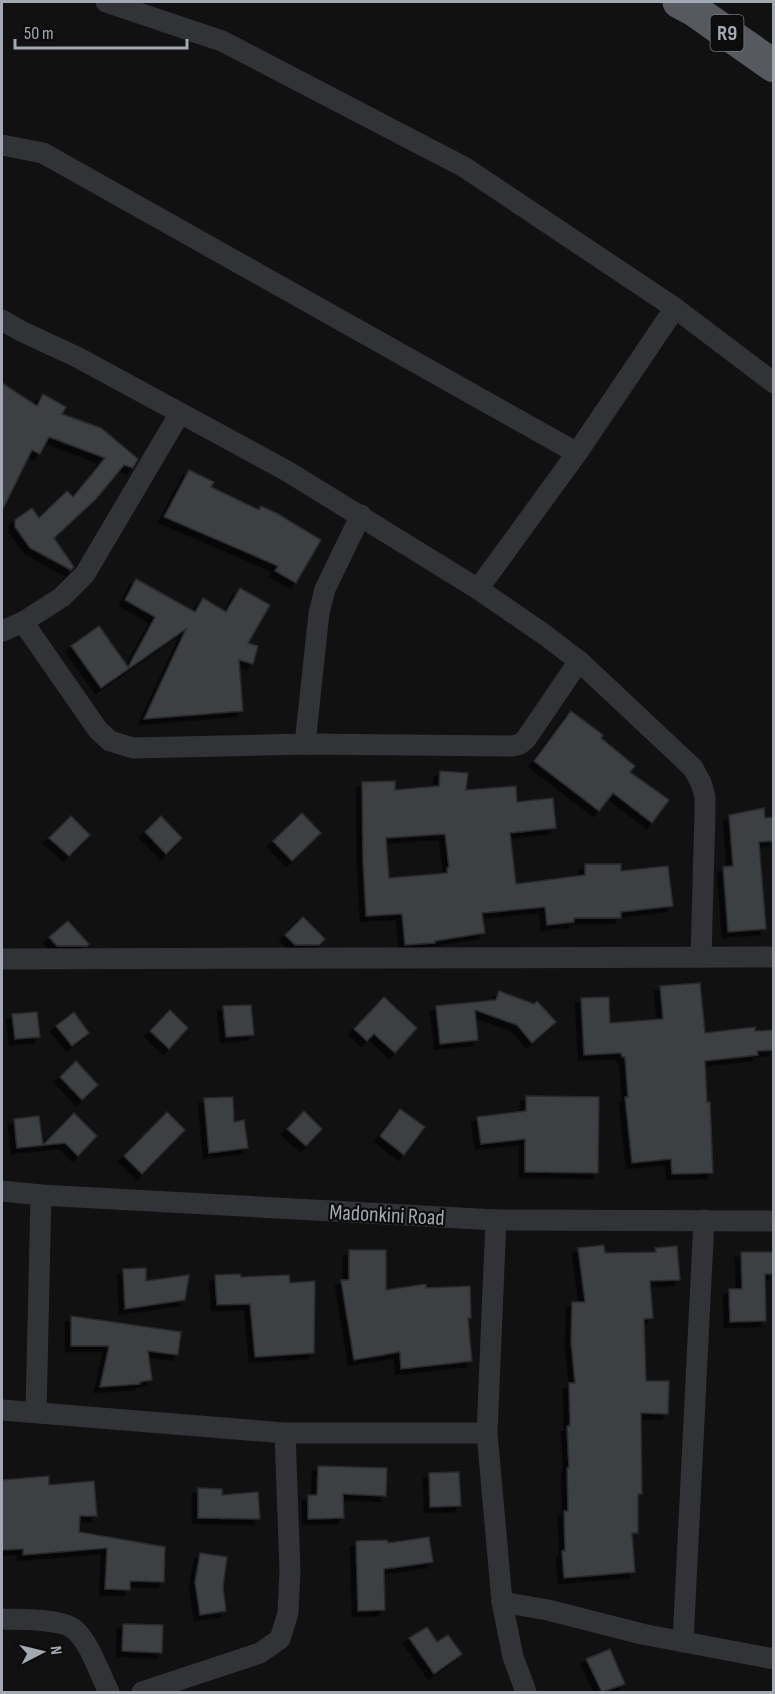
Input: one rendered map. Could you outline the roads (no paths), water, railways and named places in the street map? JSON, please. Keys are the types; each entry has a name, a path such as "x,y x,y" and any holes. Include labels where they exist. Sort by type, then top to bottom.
{"highway":[{"name":"R9","path":"679,2 774,66"}],"street":[{"path":"106,2 222,41 464,167 675,308 774,383"},
{"path":"2,145 43,153 577,453"},
{"path":"478,589 577,453 675,308"},
{"path":"2,320 21,332 77,357 287,471 361,514 545,634 579,661 684,758 701,783 705,797 705,813 700,957"},
{"path":"2,631 23,622 62,597 85,573 180,413"},
{"path":"305,744 319,613 325,589 361,514"},
{"path":"23,622 98,730 110,741 127,747 305,744 493,747 520,744 526,739 579,661"},
{"path":"2,959 774,957"},
{"name":"Madonkini Road","path":"2,1191 496,1220 774,1221"},
{"path":"36,1412 41,1195"},
{"path":"496,1220 487,1433 502,1602 513,1657 526,1692"},
{"path":"683,1642 704,1220"},
{"path":"2,1410 285,1433 487,1433"},
{"path":"142,1692 260,1653 280,1639 288,1613 290,1571 285,1433"},
{"path":"502,1602 548,1610 622,1630 774,1659"},
{"path":"2,1619 58,1623 74,1629 83,1639 109,1692"}]}
